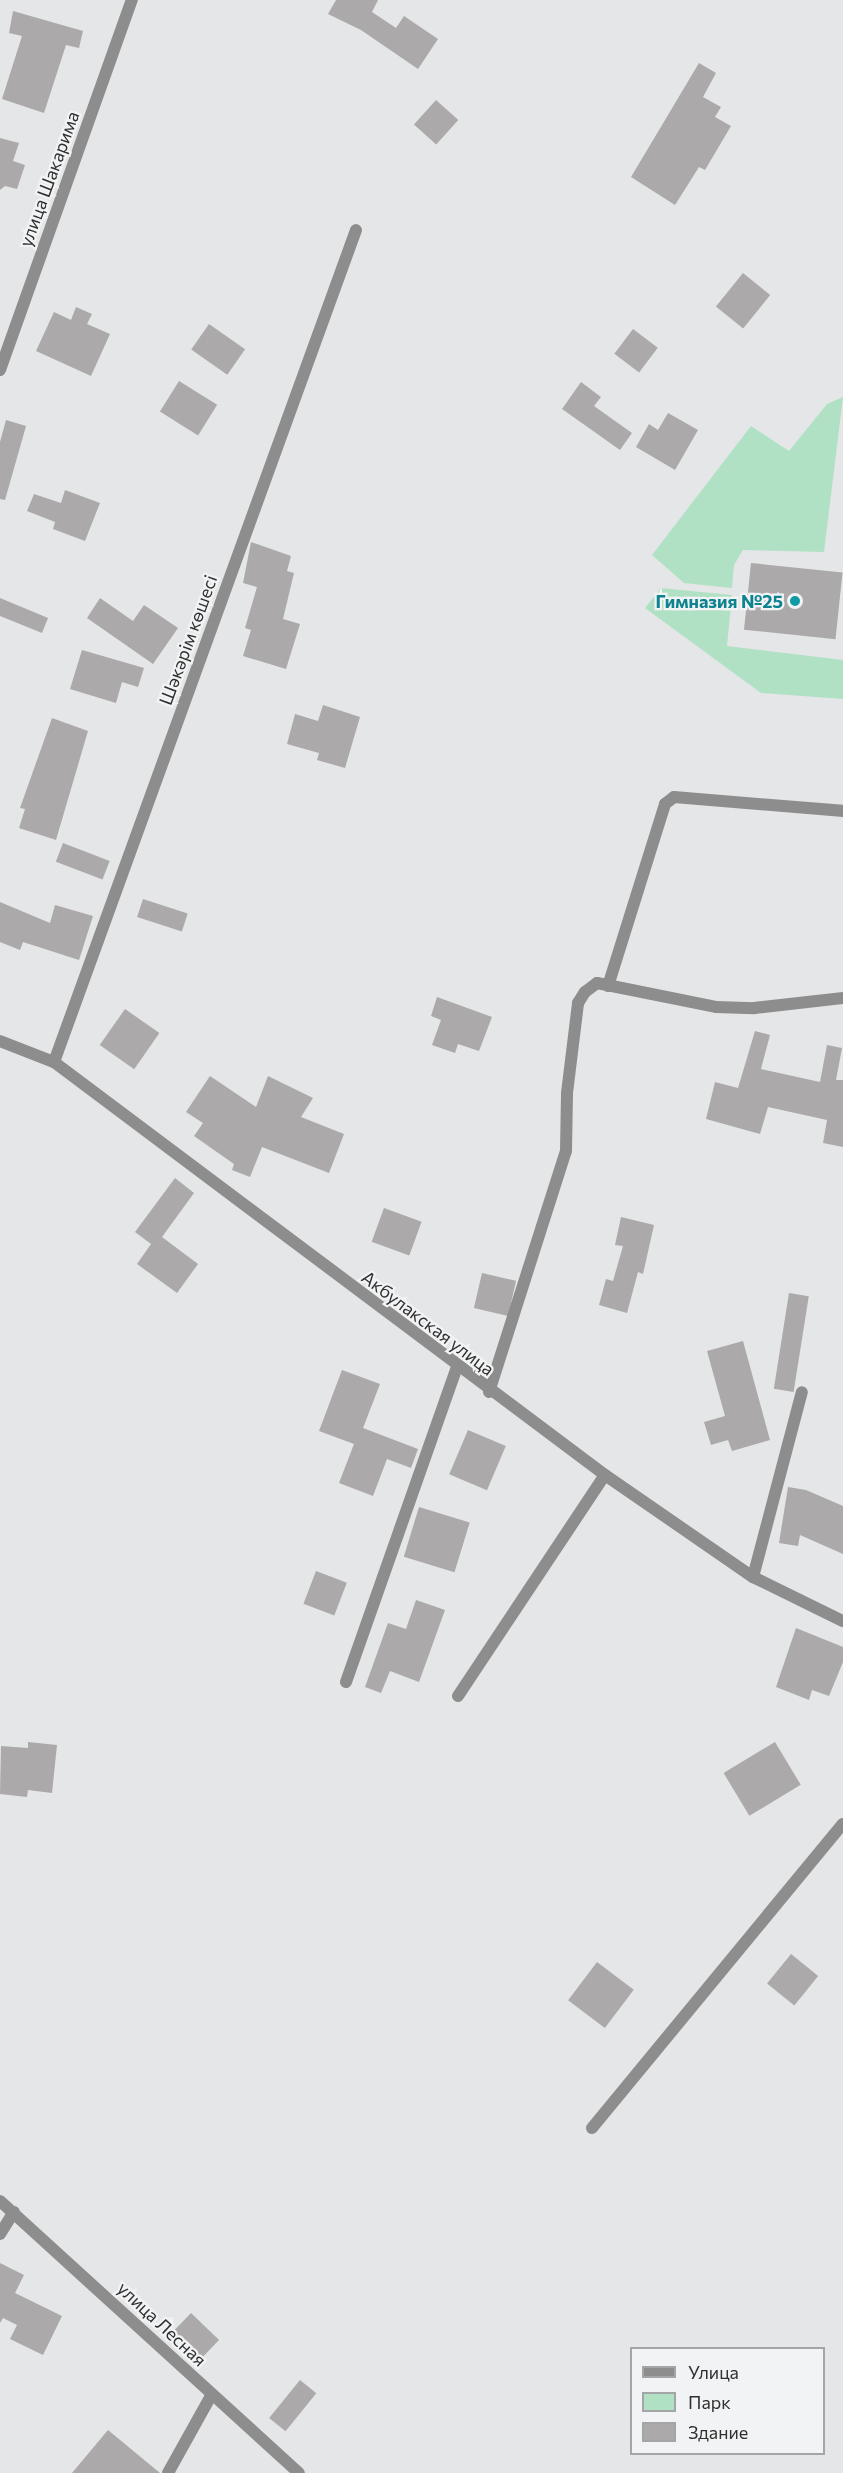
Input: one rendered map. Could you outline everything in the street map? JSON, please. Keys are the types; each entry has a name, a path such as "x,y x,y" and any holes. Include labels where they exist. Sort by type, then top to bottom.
{"street":[{"name":"улица Шакарима","path":"0,370 132,0"},
{"name":"Шәкәрім көшесі","path":"54,1062 356,230"},
{"path":"608,986 665,804 674,797 843,811"},
{"path":"489,1392 566,1151 567,1093 578,1003 585,992 597,983 716,1007 754,1008 843,998"},
{"name":"Акбулакская улица","path":"0,1041 54,1062 489,1392 753,1577 843,1621"},
{"path":"346,1682 457,1367"},
{"path":"753,1577 802,1392"},
{"path":"458,1696 605,1475"},
{"path":"592,2128 843,1824"},
{"name":"улица Лесная","path":"0,2201 299,2473"},
{"path":"0,2234 14,2212"},
{"path":"168,2473 212,2394"}],"green space":[{"path":"843,397 824,552 743,550 734,565 732,588 684,583 652,555 751,426 789,451 827,404"},
{"path":"661,588 732,595 727,646 843,660 843,699 761,693 645,608"}],"building":[{"path":"336,0 378,0 372,12 396,28 404,16 438,39 418,69 361,30 328,14"},
{"path":"13,11 83,31 79,48 66,45 44,113 2,99 22,36 9,33"},
{"path":"699,63 716,73 703,97 721,107 715,117 731,126 705,170 699,167 675,205 631,177"},
{"path":"436,100 458,120 436,145 414,125"},
{"path":"0,138 19,143 13,161 25,165 17,189 5,186 0,190"},
{"path":"743,273 770,295 743,328 716,306"},
{"path":"76,307 92,314 87,324 110,334 91,376 36,351 54,312 71,320"},
{"path":"209,324 245,349 227,375 191,349"},
{"path":"633,329 658,348 639,372 614,354"},
{"path":"179,381 217,405 198,435 160,412"},
{"path":"581,382 601,397 594,406 632,433 620,450 562,409"},
{"path":"668,413 698,430 675,470 636,447 649,424 658,430"},
{"path":"6,420 26,426 5,500 0,499 0,442"},
{"path":"65,490 100,503 85,541 53,529 55,522 27,511 34,494 61,503"},
{"path":"251,542 291,556 287,571 294,573 283,619 300,624 286,669 243,656 251,630 245,628 257,587 243,583"},
{"name":"Гимназия №25","path":"751,563 842,573 835,639 744,630"},
{"path":"0,598 48,618 42,633 0,616"},
{"path":"100,598 133,621 144,605 178,628 153,664 87,618"},
{"path":"82,650 144,668 138,687 122,682 116,703 70,689"},
{"path":"323,705 360,717 345,768 317,760 319,753 287,744 295,714 318,721"},
{"path":"52,718 88,731 56,840 19,828 25,809 20,808"},
{"path":"63,843 110,861 103,880 56,862"},
{"path":"143,899 188,914 182,932 137,917"},
{"path":"0,902 50,923 55,905 93,916 79,960 23,942 20,950 0,942"},
{"path":"437,997 492,1017 479,1051 458,1044 455,1053 432,1045 441,1020 431,1016"},
{"path":"125,1009 159,1033 134,1069 100,1045"},
{"path":"755,1031 770,1035 761,1069 820,1082 827,1045 842,1048 836,1080 843,1080 843,1147 823,1143 827,1120 768,1107 760,1134 706,1119 715,1082 738,1088"},
{"path":"210,1076 256,1107 268,1076 313,1098 301,1117 344,1134 329,1173 262,1147 250,1177 232,1170 234,1164 194,1136 203,1123 186,1112"},
{"path":"175,1178 194,1193 162,1237 198,1264 177,1293 137,1264 151,1244 135,1232"},
{"path":"384,1208 422,1222 409,1256 372,1242"},
{"path":"621,1217 654,1225 643,1274 638,1272 627,1313 599,1305 606,1279 613,1281 623,1246 615,1245"},
{"path":"482,1273 516,1281 508,1316 474,1308"},
{"path":"789,1293 809,1296 794,1392 774,1389"},
{"path":"743,1341 770,1440 732,1451 728,1440 711,1445 704,1422 725,1416 707,1351"},
{"path":"342,1370 380,1384 363,1428 418,1449 411,1468 387,1459 373,1496 339,1483 354,1444 319,1431"},
{"path":"468,1430 506,1446 487,1490 449,1474"},
{"path":"788,1487 806,1490 843,1506 843,1554 800,1535 798,1546 779,1543"},
{"path":"419,1507 470,1522 454,1572 404,1557"},
{"path":"316,1571 347,1583 334,1616 303,1604"},
{"path":"416,1600 445,1610 419,1682 390,1671 381,1693 365,1687 388,1623 406,1629"},
{"path":"796,1628 843,1647 843,1662 829,1696 812,1690 809,1700 776,1687"},
{"path":"28,1742 57,1745 52,1793 28,1790 27,1797 0,1794 1,1746 28,1748"},
{"path":"775,1742 801,1785 749,1816 724,1773"},
{"path":"791,1954 818,1976 794,2006 767,1984"},
{"path":"597,1962 634,1990 605,2028 568,2000"},
{"path":"0,2263 24,2275 15,2293 62,2316 43,2355 10,2339 17,2325 3,2318 0,2323"},
{"path":"191,2313 219,2340 202,2358 174,2331"},
{"path":"300,2380 316,2393 285,2431 269,2418"},
{"path":"108,2430 160,2473 72,2473"}],"place":[{"name":"Гимназия №25","path":"795,601"}]}
